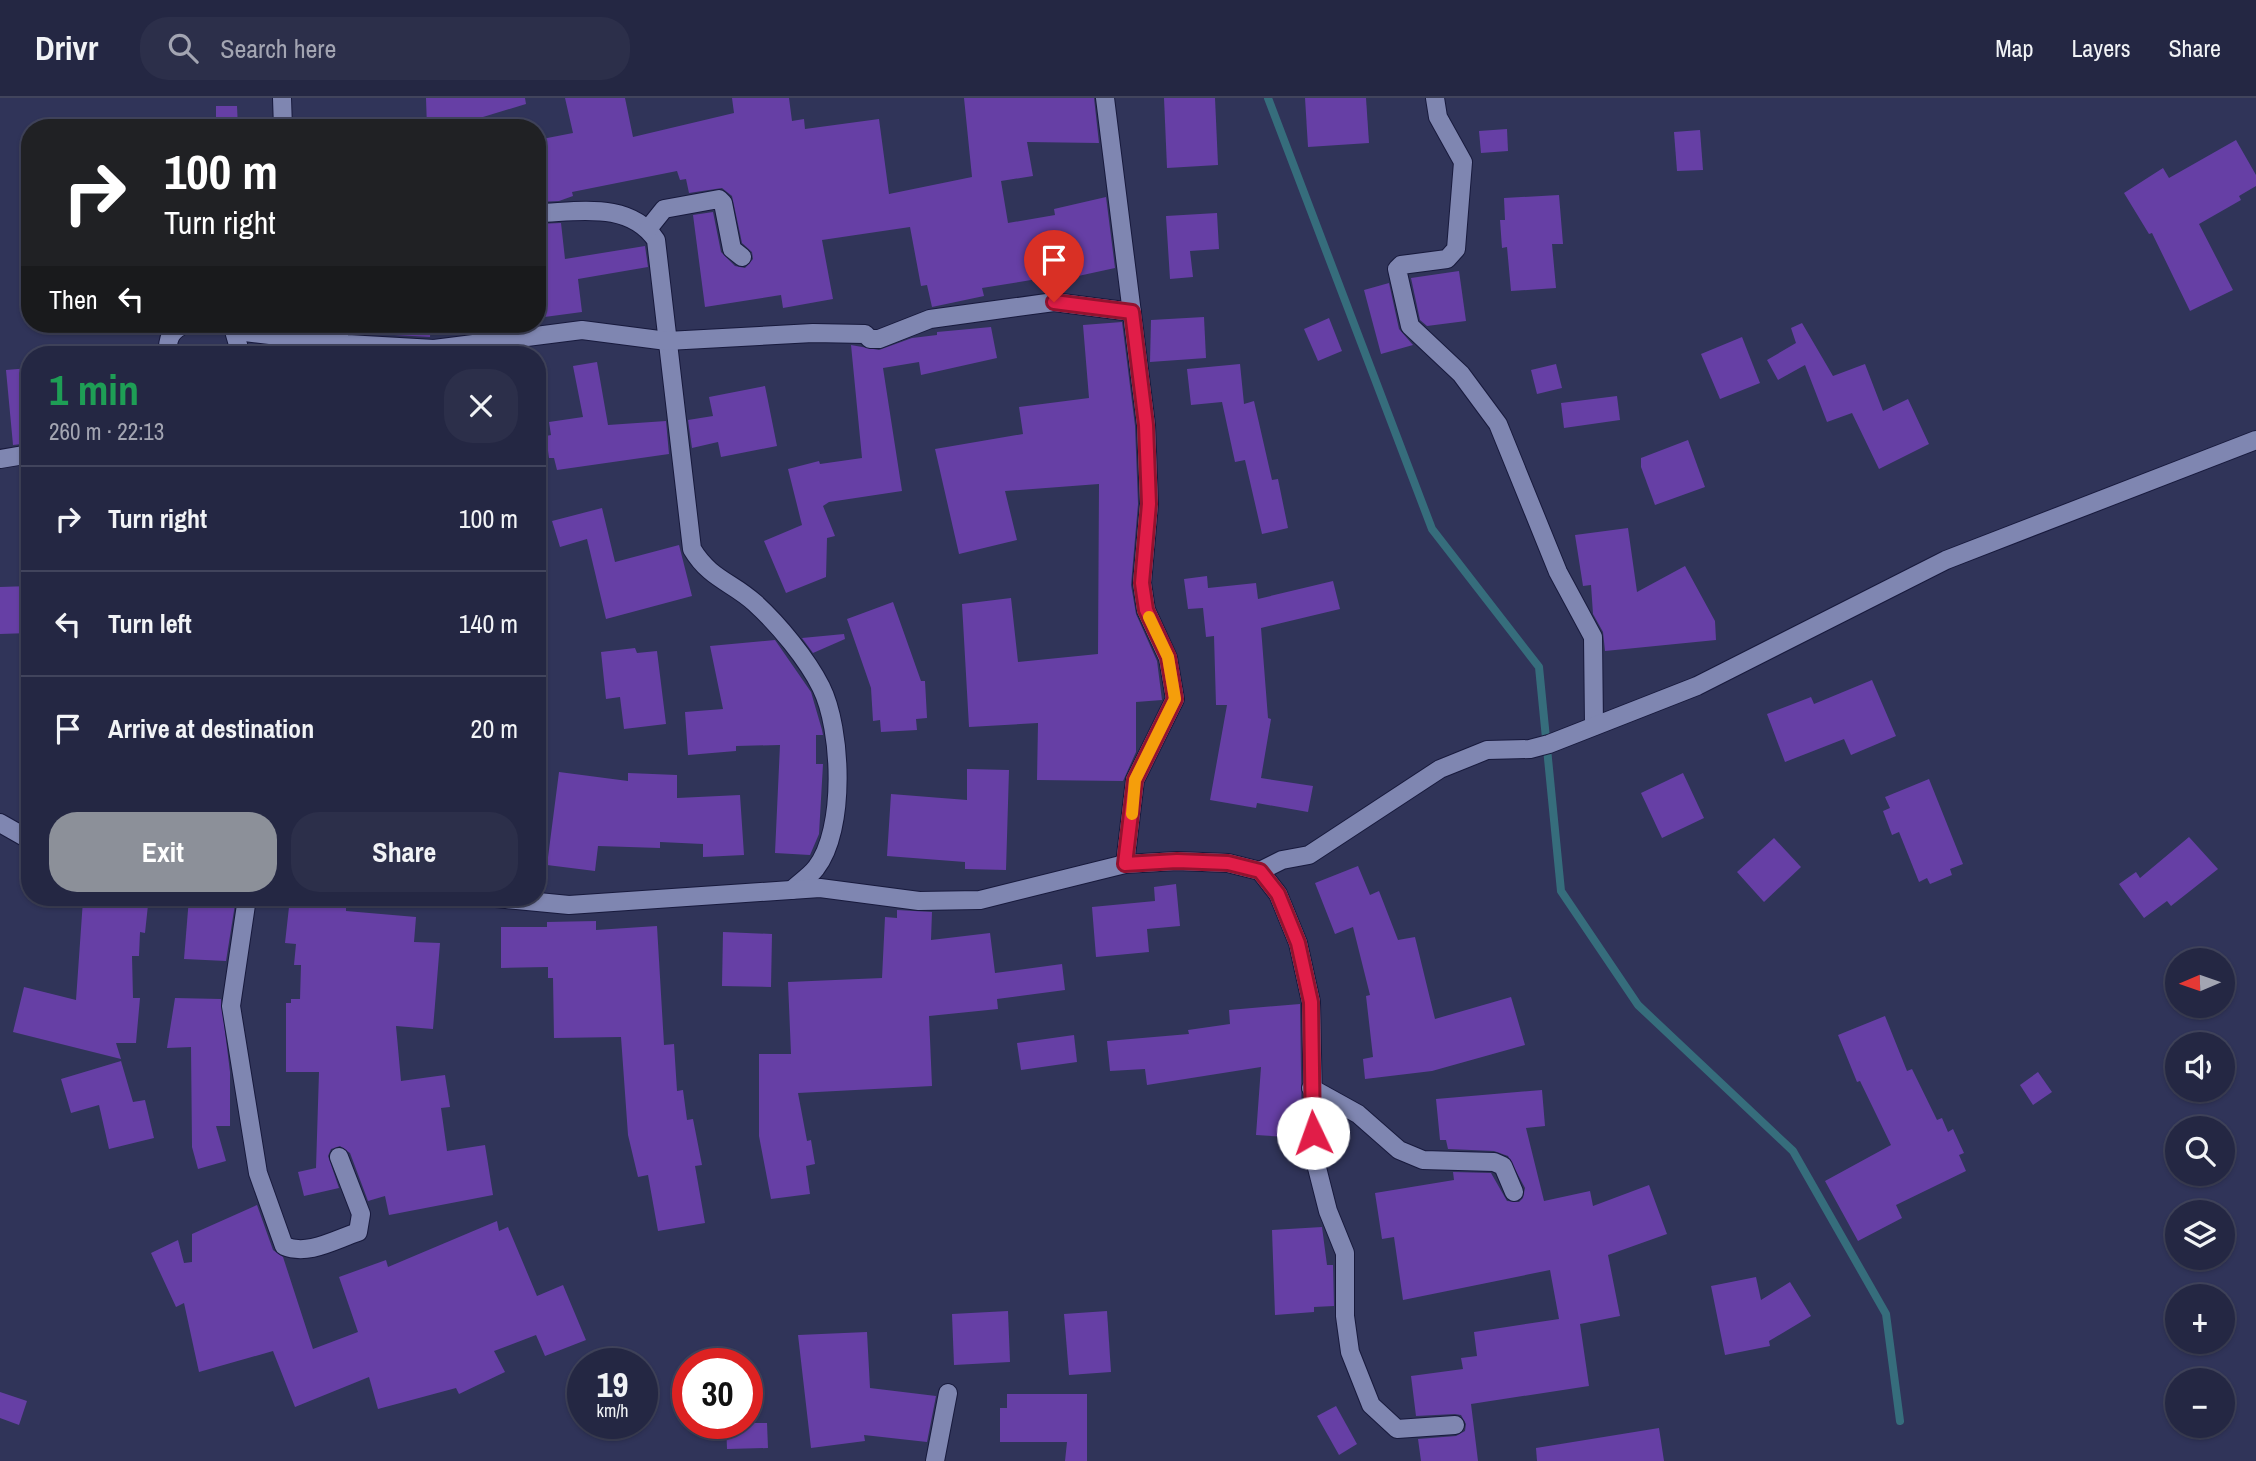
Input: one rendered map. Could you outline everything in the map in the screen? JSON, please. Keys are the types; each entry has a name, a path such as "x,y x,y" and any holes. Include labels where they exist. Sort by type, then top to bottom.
{"street":[{"path":"282,98 283,119"},
{"path":"1105,98 1146,425 1149,504 1142,583 1146,610 1168,657 1175,699 1135,780 1125,864"},
{"path":"1435,98 1438,117 1464,162 1457,249 1447,259 1401,265 1397,269 1410,326 1461,374 1498,424 1558,572 1593,637 1594,726"},
{"path":"648,229 664,209 719,200 723,203 732,249 742,257"},
{"path":"546,213 618,212 648,229 656,240 691,549 701,565 718,580 755,603 822,688 834,733 837,795 831,838 816,868 792,890"},
{"path":"457,346 582,330 667,341 813,333 864,334 870,339 879,340 930,319 1054,302 1132,312"},
{"path":"274,333 346,344 381,346"},
{"path":"546,903 569,905 820,888 919,901 980,900 1125,864 1215,863 1260,871 1282,860 1309,855 1440,769 1487,750 1531,749 1696,686 1946,560 2256,440"},
{"path":"0,459 21,456"},
{"path":"0,823 21,835"},
{"path":"1260,871 1278,894 1298,943 1311,1002 1314,1156 1328,1211 1345,1253 1345,1316 1350,1352 1371,1405 1397,1429 1455,1425"},
{"path":"246,906 231,1006 258,1173 284,1246 296,1251 307,1250 358,1232 361,1214 339,1157"},
{"path":"1311,1088 1358,1114 1399,1150 1423,1160 1494,1162 1503,1166 1514,1192"},
{"path":"935,1461 948,1393"}],"building":[{"path":"426,98 525,98 526,104 483,119 427,119"},
{"path":"565,98 625,98 633,137 734,113 732,98 789,98 792,121 804,119 805,129 879,119 889,194 972,177 964,98 1094,98 1099,143 1027,142 1033,176 1001,181 1008,223 1055,215 1054,209 1106,197 1115,268 1069,278 1068,274 982,288 984,296 932,307 927,285 921,286 910,227 822,240 833,299 783,308 781,295 705,307 693,215 713,212 721,252 735,266 745,268 753,259 752,252 742,243 732,196 722,188 689,193 686,179 680,180 677,171 572,192 573,196 546,202 546,138 573,133"},
{"path":"1164,98 1215,98 1218,165 1167,168"},
{"path":"1305,98 1366,98 1369,143 1308,147"},
{"path":"216,106 237,106 238,119 216,119"},
{"path":"1507,129 1508,151 1481,153 1479,131"},
{"path":"1700,130 1703,170 1677,171 1674,132"},
{"path":"2236,140 2256,175 2256,186 2239,196 2241,200 2199,224 2233,290 2190,311 2152,233 2149,234 2124,193 2163,168 2169,178"},
{"path":"1559,195 1563,244 1552,244 1556,288 1511,291 1507,247 1502,248 1500,220 1505,220 1504,198"},
{"path":"1217,213 1219,249 1190,251 1193,277 1170,279 1166,216"},
{"path":"561,223 565,259 645,246 648,267 578,279 582,312 546,317 546,224"},
{"path":"1459,271 1466,321 1427,326 1420,320 1411,278"},
{"path":"1389,283 1399,329 1413,345 1381,354 1364,290"},
{"path":"1204,317 1206,358 1150,362 1151,320"},
{"path":"1329,318 1342,351 1318,361 1304,329"},
{"path":"1122,322 1135,426 1138,504 1131,585 1136,614 1157,661 1162,700 1136,702 1136,752 1123,781 1037,780 1038,723 969,727 962,604 1011,598 1018,662 1098,654 1099,484 1005,491 1017,540 959,554 935,449 1023,434 1019,407 1089,398 1083,325"},
{"path":"1802,323 1833,376 1865,364 1883,411 1908,399 1929,444 1879,469 1852,413 1827,422 1805,365 1778,380 1767,360 1796,343 1791,328"},
{"path":"991,327 997,358 921,375 919,362 883,368 902,491 829,502 823,506 835,536 827,538 826,577 786,593 764,541 802,525 788,469 819,461 820,464 862,458 851,345 879,350 912,338 937,335 937,332"},
{"path":"394,333 430,333 430,337"},
{"path":"1742,337 1760,383 1720,399 1701,354"},
{"path":"597,362 608,425 666,421 669,454 557,470 554,458 549,458 546,436 551,435 549,422 583,417 573,366"},
{"path":"1240,364 1244,404 1254,401 1272,480 1278,479 1288,528 1262,534 1245,460 1235,462 1222,402 1191,405 1187,369"},
{"path":"1556,364 1562,388 1537,394 1531,370"},
{"path":"21,369 21,444 13,445 6,370"},
{"path":"765,386 777,446 721,457 718,442 692,448 688,420 713,416 709,397"},
{"path":"1617,396 1620,420 1564,428 1561,403"},
{"path":"1688,440 1705,487 1655,505 1641,467 1641,458"},
{"path":"602,508 615,562 679,545 692,596 606,619 587,539 560,547 552,521"},
{"path":"1628,528 1637,592 1685,566 1715,621 1716,640 1605,651 1603,632 1593,614 1591,585 1583,586 1575,535"},
{"path":"1207,576 1208,588 1256,583 1258,599 1333,581 1340,609 1261,628 1268,718 1271,719 1261,778 1313,786 1308,812 1257,803 1256,808 1210,800 1227,705 1216,705 1214,636 1206,637 1203,608 1188,609 1184,579"},
{"path":"21,586 21,633 0,634 0,587"},
{"path":"893,602 921,681 925,681 927,718 916,719 917,730 881,732 880,720 873,721 871,688 847,619"},
{"path":"844,634 845,639 813,653 802,638"},
{"path":"775,640 811,692 823,735 816,735 816,764 823,764 819,834 810,855 775,853 780,745 736,746 736,751 688,755 685,712 723,709 710,646"},
{"path":"635,648 637,653 657,651 666,724 624,729 620,697 606,699 601,652"},
{"path":"1872,680 1896,736 1851,755 1844,739 1785,762 1767,714 1811,697 1814,704"},
{"path":"967,769 1009,770 1006,870 965,869 965,862 887,856 891,794 967,800"},
{"path":"559,772 628,781 628,773 677,775 677,798 740,795 744,855 703,857 703,844 660,842 660,848 598,846 595,871 547,865"},
{"path":"1683,773 1704,818 1662,838 1641,793"},
{"path":"1929,779 1963,864 1950,869 1952,875 1930,884 1927,878 1919,882 1899,832 1892,835 1883,811 1890,808 1885,797"},
{"path":"2189,837 2218,869 2171,906 2167,901 2144,918 2119,884 2136,872 2140,878"},
{"path":"1774,838 1801,867 1764,902 1737,872"},
{"path":"1358,866 1370,895 1379,891 1398,940 1415,937 1435,1019 1511,997 1525,1045 1432,1071 1365,1079 1363,1059 1373,1057 1366,996 1370,995 1353,927 1335,934 1315,883"},
{"path":"1176,884 1180,926 1147,929 1149,952 1096,957 1092,907 1155,901 1154,887"},
{"path":"83,906 148,906 145,933 140,932 139,956 132,956 133,998 140,998 136,1043 116,1043 121,1059 13,1032 24,987 76,1000"},
{"path":"188,906 235,906 226,961 184,959"},
{"path":"289,906 346,906 346,911 416,917 414,942 440,943 433,1029 396,1026 401,1081 445,1075 450,1107 441,1108 447,1151 485,1145 493,1195 389,1215 385,1196 368,1201 350,1153 340,1146 331,1149 328,1156 339,1188 304,1196 298,1172 316,1168 319,1072 286,1072 286,1003 291,1003 291,999 300,999 301,965 294,965 296,944 285,943"},
{"path":"897,910 932,912 931,940 990,933 995,973 1062,964 1065,990 997,999 998,1009 929,1016 932,1086 798,1093 807,1141 811,1140 815,1164 806,1166 810,1194 771,1199 759,1136 759,1054 791,1054 788,982 882,978 885,917 897,918"},
{"path":"596,921 596,930 657,926 664,1045 674,1044 677,1091 683,1090 687,1120 693,1119 702,1165 695,1166 705,1223 658,1231 648,1175 638,1177 628,1135 621,1037 554,1038 553,978 548,978 548,967 501,968 501,927 547,927 547,922"},
{"path":"723,932 772,934 771,987 722,986"},
{"path":"175,998 221,999 230,1072 230,1126 216,1126 226,1161 198,1169 192,1147 191,1047 167,1048"},
{"path":"1300,1004 1302,1138 1256,1135 1261,1067 1147,1085 1145,1069 1110,1071 1107,1041 1189,1034 1188,1030 1230,1024 1229,1010"},
{"path":"1885,1016 1907,1071 1912,1069 1937,1120 1942,1118 1948,1132 1953,1129 1964,1153 1959,1155 1966,1171 1896,1205 1902,1218 1858,1241 1825,1181 1891,1145 1860,1081 1857,1082 1838,1035"},
{"path":"1074,1035 1077,1062 1021,1070 1017,1043"},
{"path":"121,1061 133,1102 145,1100 154,1138 109,1149 99,1105 71,1113 61,1079"},
{"path":"2038,1072 2052,1092 2033,1105 2020,1085"},
{"path":"1542,1090 1545,1126 1526,1128 1544,1201 1590,1191 1593,1206 1649,1185 1667,1234 1608,1255 1620,1316 1580,1324 1589,1386 1471,1404 1478,1461 1421,1461 1418,1439 1456,1436 1465,1431 1466,1424 1461,1415 1455,1414 1416,1416 1411,1376 1463,1369 1461,1358 1477,1356 1474,1332 1559,1319 1550,1270 1403,1300 1394,1237 1382,1239 1375,1193 1454,1180 1453,1172 1491,1173 1507,1201 1519,1202 1523,1198 1525,1188 1508,1156 1494,1151 1448,1149 1446,1140 1440,1140 1436,1099"},
{"path":"257,1205 273,1250 283,1257 313,1349 358,1332 339,1277 386,1260 388,1267 497,1221 499,1231 508,1227 537,1296 563,1285 586,1340 545,1356 536,1335 494,1351 505,1372 459,1394 456,1388 378,1409 369,1377 295,1407 273,1351 199,1372 184,1303 176,1307 151,1253 178,1240 184,1263 192,1262 192,1234"},
{"path":"1322,1227 1327,1265 1333,1265 1334,1306 1314,1307 1314,1312 1275,1315 1272,1230"},
{"path":"1756,1277 1761,1300 1790,1282 1811,1316 1769,1341 1770,1346 1725,1355 1711,1286"},
{"path":"1008,1311 1010,1362 954,1365 952,1314"},
{"path":"1107,1311 1111,1372 1069,1375 1064,1314"},
{"path":"867,1332 870,1388 936,1396 927,1442 864,1435 865,1441 811,1448 798,1335"},
{"path":"0,1392 27,1401 19,1425 0,1418"},
{"path":"1007,1394 1087,1394 1087,1461 1065,1461 1067,1442 1000,1442 1000,1408 1007,1408"},
{"path":"1336,1406 1357,1444 1339,1455 1317,1416"},
{"path":"763,1423 767,1423 768,1448 727,1449 727,1439 763,1439"},
{"path":"1659,1428 1664,1461 1537,1461 1536,1448"}],"waterway":[{"path":"1268,98 1432,529 1539,667 1561,891 1638,1005 1793,1151 1886,1314 1900,1421"}],"slow traffic":[{"path":"1132,814 1135,780 1169,717 1175,699 1168,657 1149,617"}],"route":[{"path":"1054,302 1132,312 1146,425 1149,504 1142,583 1146,610 1168,657 1175,699 1169,717 1135,780 1125,864 1177,861 1228,863 1260,871 1278,894 1298,943 1311,1002 1313,1133"}]}
